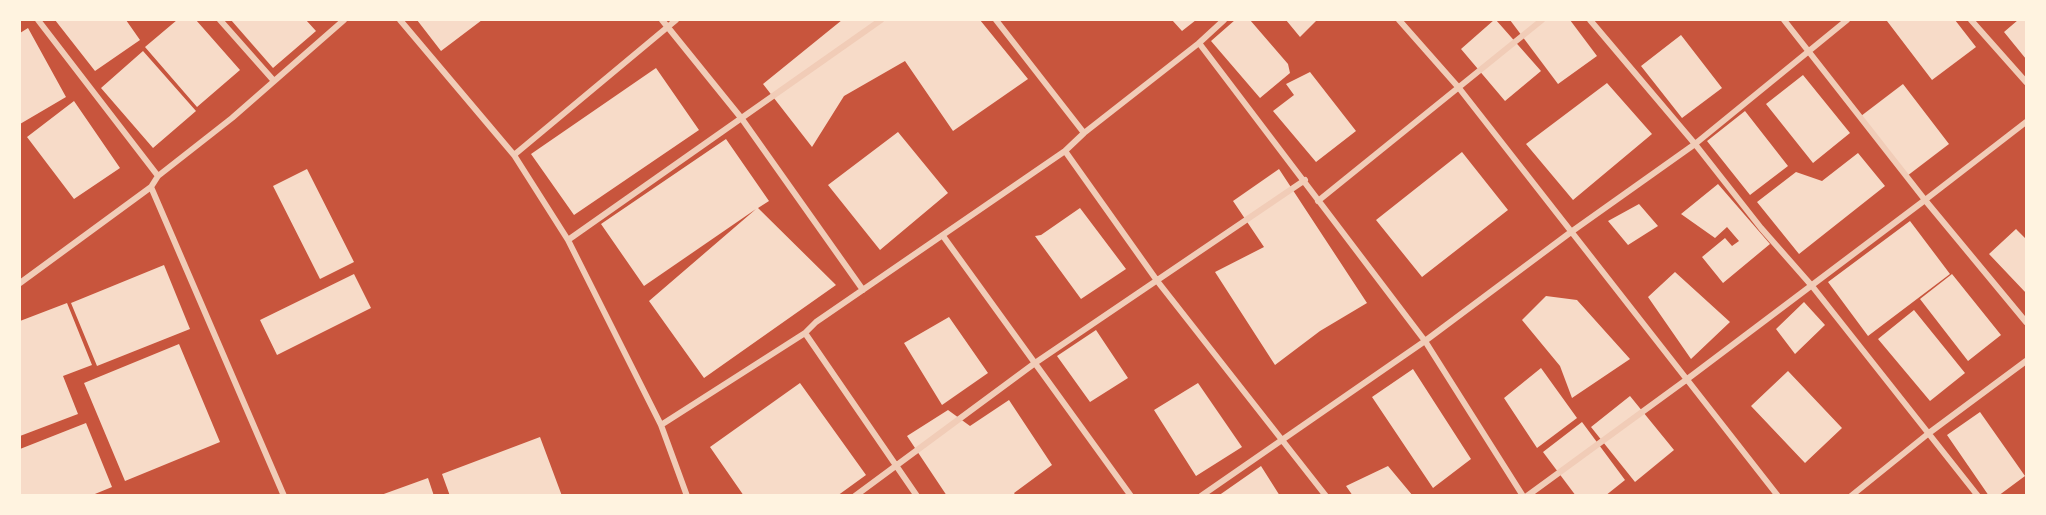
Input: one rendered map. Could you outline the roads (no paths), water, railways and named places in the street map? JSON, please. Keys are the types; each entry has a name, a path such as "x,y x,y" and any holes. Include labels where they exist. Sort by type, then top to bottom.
{"street":[{"path":"38,20 158,176"},
{"path":"220,20 274,81"},
{"path":"20,283 152,187 158,176 344,20"},
{"path":"400,20 514,155 568,240 661,425 687,495"},
{"path":"662,20 742,119 863,290"},
{"path":"514,155 676,20"},
{"path":"568,240 881,20"},
{"path":"996,20 1084,133"},
{"path":"661,425 806,333 816,322 1065,151 1084,133 1199,43 1224,20"},
{"path":"1400,20 1460,88 1778,495"},
{"path":"1318,201 1542,20"},
{"path":"1590,20 1695,144 1761,228 1812,286 1978,495"},
{"path":"1784,20 1925,200 2026,322"},
{"path":"1201,495 1425,341 1571,232 1695,144 1847,20"},
{"path":"1971,20 2026,82"},
{"path":"1199,43 1425,341 1525,495 1686,380 2026,122"},
{"path":"1065,151 1158,282 1326,495"},
{"path":"855,495 1035,363 1158,282 1305,180"},
{"path":"152,187 284,495"},
{"path":"943,236 1131,495"},
{"path":"806,333 917,495"},
{"path":"1851,495 1929,433 2026,361"}]}
